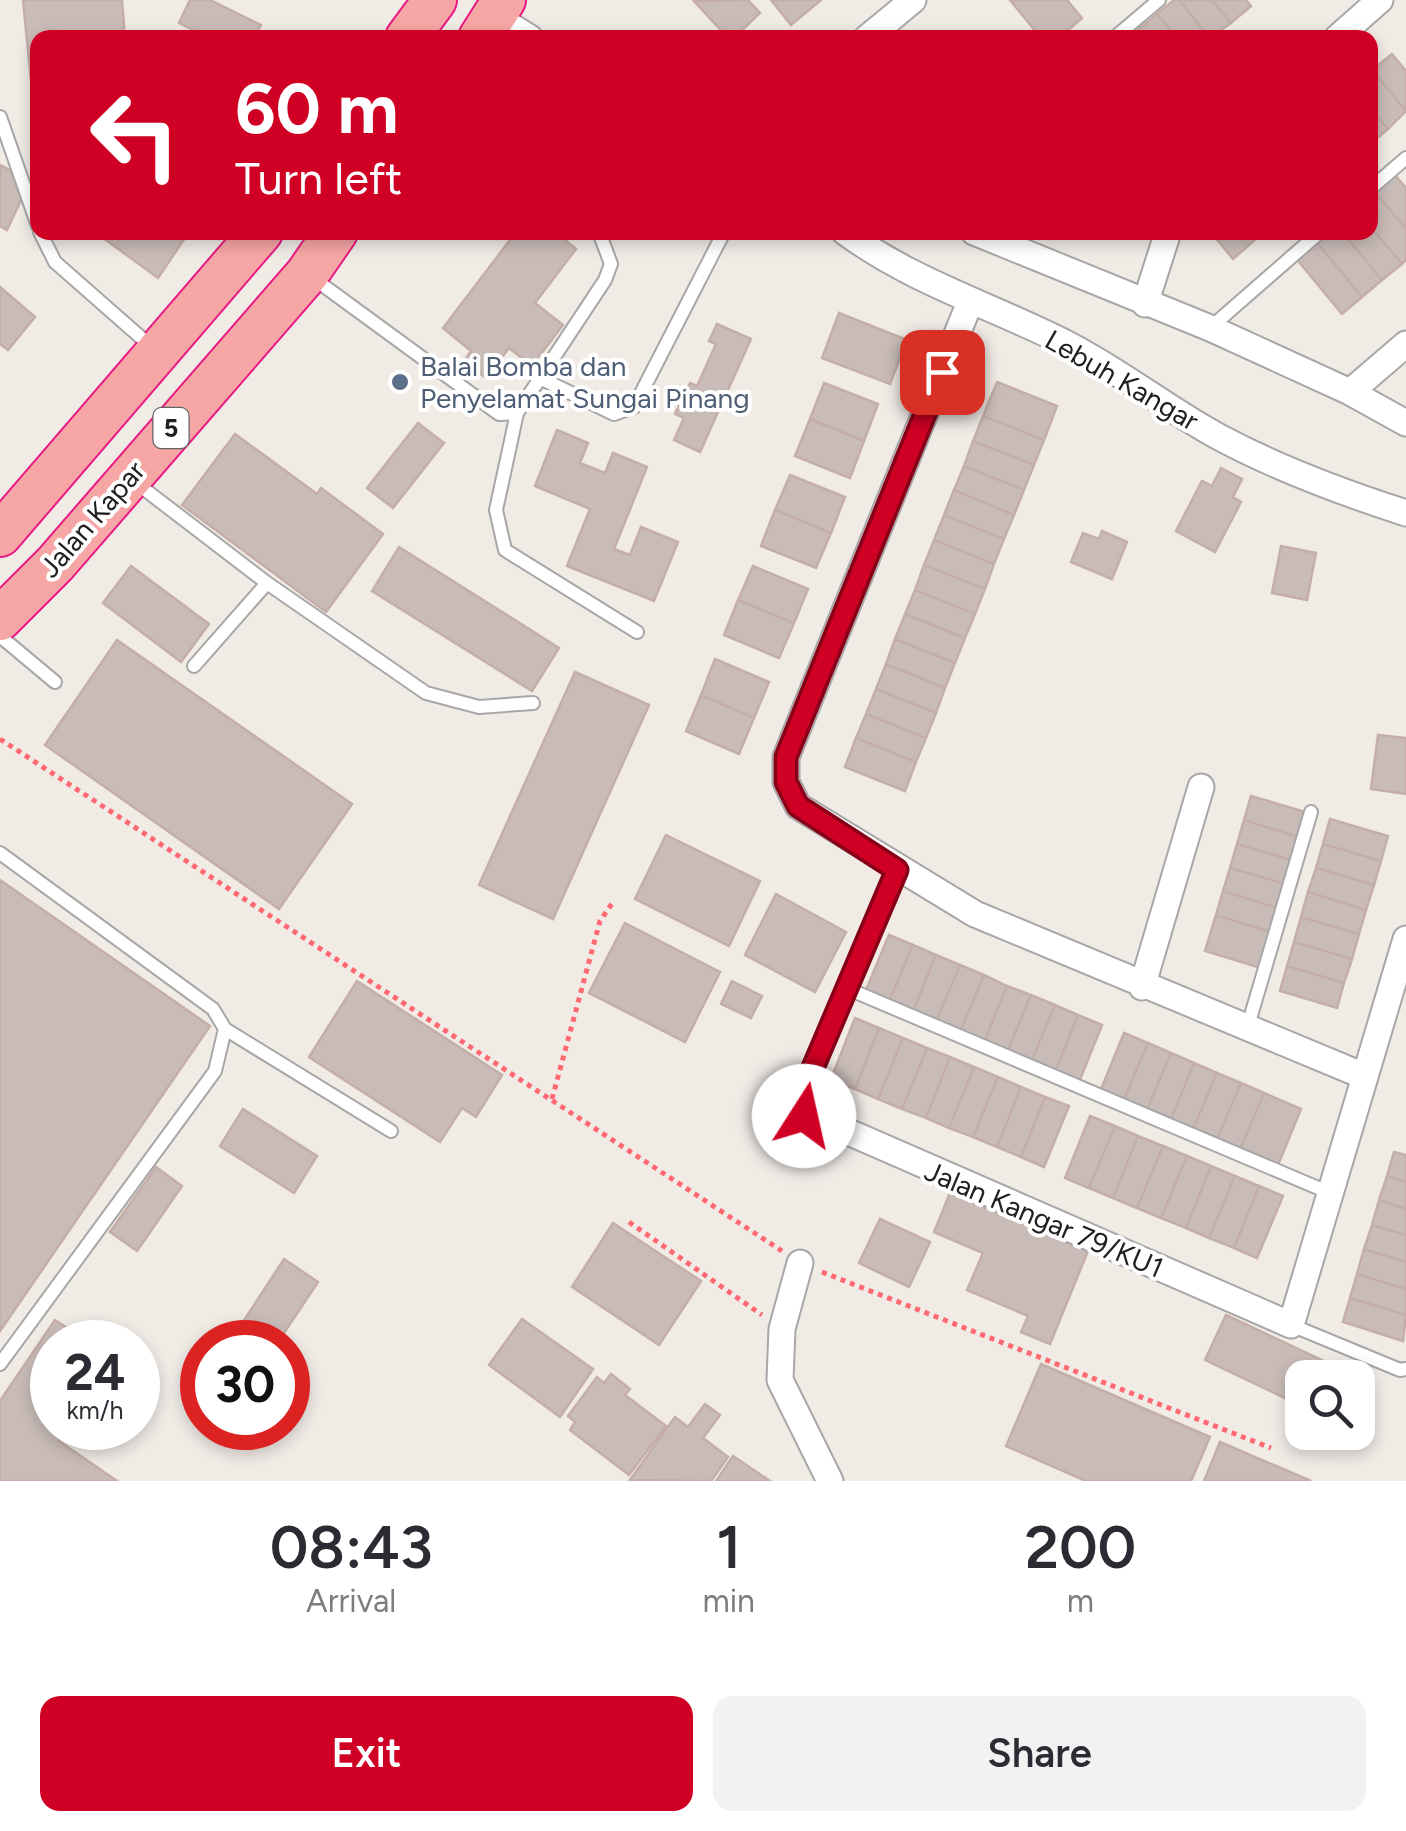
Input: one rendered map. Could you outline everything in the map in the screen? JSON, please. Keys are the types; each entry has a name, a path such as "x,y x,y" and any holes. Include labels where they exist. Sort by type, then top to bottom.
{"highway":[{"path":"413,30 435,0"},
{"name":"Jalan Kapar","path":"0,535 254,240"},
{"name":"Jalan Kapar","path":"0,619 55,564 307,274 330,240"}],"street":[{"path":"877,30 913,0"},
{"path":"1346,30 1380,0"},
{"name":"Lebuh Kangar","path":"856,240 873,253 970,302 1071,346 1222,439 1356,497 1406,513"},
{"path":"993,240 1210,328 1350,392 1406,423"},
{"path":"1145,304 1165,240"},
{"path":"970,302 786,757 786,782 798,806 897,870 975,914 1142,987 1364,1076"},
{"path":"1350,392 1406,344"},
{"path":"1142,987 1201,787"},
{"path":"1291,1325 1406,939"},
{"name":"Jalan Kangar 79/KU1","path":"798,1110 1291,1325"},
{"path":"800,1263 782,1329 780,1380 830,1481"}],"lane":[{"path":"1123,30 1159,0"},
{"path":"0,116 30,203"},
{"path":"1378,182 1406,158"},
{"path":"44,240 55,262 159,354"},
{"path":"602,240 611,264 605,280 517,413 496,510 505,550 637,632"},
{"path":"542,379 614,414 634,407 720,240"},
{"path":"1210,328 1311,240"},
{"path":"307,274 499,414 517,413"},
{"path":"129,477 267,583 426,693 479,707 533,703"},
{"path":"194,666 267,583"},
{"path":"0,636 55,682"},
{"path":"1247,1029 1311,812"},
{"path":"0,854 212,1009 226,1029 390,1131"},
{"path":"798,1110 897,870"},
{"path":"846,988 1330,1193"},
{"path":"0,1364 214,1071 226,1029"},
{"path":"1291,1325 1400,1370 1406,1369"}],"path":[{"path":"0,740 800,1263 1271,1448"},
{"path":"552,1099 600,921 614,902"},
{"path":"629,1222 782,1329"}],"building":[{"path":"23,0 122,0 124,30 30,30 30,71"},
{"path":"190,0 210,0 261,25 258,30 193,30 179,23"},
{"path":"748,0 760,13 742,30 721,30 694,1"},
{"path":"771,0 821,0 791,25"},
{"path":"1010,0 1067,0 1082,18 1068,30 1034,30"},
{"path":"1179,0 1203,30 1170,30 1157,14"},
{"path":"1179,0 1212,0 1231,23 1221,30 1203,30"},
{"path":"1212,0 1246,0 1251,6 1231,23"},
{"path":"1157,14 1170,30 1138,30"},
{"path":"1392,54 1406,71 1406,111 1378,77 1378,65"},
{"path":"1378,77 1406,111 1388,129 1378,117"},
{"path":"1378,117 1388,129 1378,137"},
{"path":"0,165 10,170 22,198 7,230 0,226"},
{"path":"1389,168 1406,188 1406,229 1378,196 1378,178"},
{"path":"1378,196 1406,229 1406,260 1402,264 1378,236"},
{"path":"1378,236 1402,264 1382,280 1349,240 1378,240"},
{"path":"106,240 184,240 158,278"},
{"path":"510,240 565,240 576,249 535,303 563,325 532,366 509,348 486,378 464,361 471,351 443,328"},
{"path":"1218,240 1255,240 1233,259"},
{"path":"1303,240 1315,240 1362,297 1342,314 1290,251"},
{"path":"1315,240 1349,240 1382,280 1362,297"},
{"path":"0,287 35,317 8,350 0,344"},
{"path":"839,313 907,340 890,384 822,358"},
{"path":"717,324 751,339 700,452 674,440 684,418 675,414 690,383 697,386 716,344 709,341"},
{"path":"997,382 1057,406 1044,440 983,416"},
{"path":"824,383 878,404 864,441 810,419"},
{"path":"983,416 1044,440 1034,465 973,441"},
{"path":"810,419 864,441 850,478 795,456"},
{"path":"418,423 444,443 393,508 367,488"},
{"path":"557,430 588,443 580,463 605,473 613,453 647,467 614,549 630,555 641,527 678,542 654,601 567,566 590,509 535,486"},
{"path":"235,434 317,494 321,488 383,534 326,612 182,505"},
{"path":"973,441 1034,465 1024,490 964,466"},
{"path":"964,466 1024,490 1014,515 954,490"},
{"path":"1221,468 1242,479 1233,497 1241,502 1215,552 1176,531 1202,481 1212,486"},
{"path":"790,475 845,497 831,533 775,510"},
{"path":"954,490 1014,515 1004,539 944,515"},
{"path":"775,510 831,533 816,568 761,546"},
{"path":"944,515 1004,539 994,564 934,540"},
{"path":"1102,531 1127,542 1112,579 1071,562 1083,533 1099,539"},
{"path":"934,540 994,564 985,589 924,565"},
{"path":"1281,546 1316,553 1307,600 1272,593"},
{"path":"399,547 559,648 532,691 372,591"},
{"path":"924,565 985,589 975,614 915,590"},
{"path":"131,566 209,624 181,662 103,603"},
{"path":"753,566 808,589 794,623 738,600"},
{"path":"915,590 975,614 965,638 905,614"},
{"path":"738,600 794,623 779,658 724,635"},
{"path":"905,614 965,638 955,663 895,639"},
{"path":"895,639 955,663 945,688 886,664"},
{"path":"117,640 352,804 279,909 45,745"},
{"path":"715,659 769,682 754,718 701,695"},
{"path":"886,664 945,688 936,713 876,689"},
{"path":"575,672 649,705 553,919 479,885"},
{"path":"876,689 936,713 926,738 866,714"},
{"path":"701,695 754,718 739,754 686,731"},
{"path":"866,714 926,738 916,762 856,738"},
{"path":"1378,735 1406,738 1406,794 1371,789"},
{"path":"856,738 916,762 905,791 845,767"},
{"path":"1251,796 1309,813 1302,838 1244,820"},
{"path":"1330,819 1388,836 1381,861 1323,844"},
{"path":"1244,820 1302,838 1295,861 1237,844"},
{"path":"666,835 760,881 729,946 635,899"},
{"path":"1237,844 1295,861 1289,885 1230,868"},
{"path":"1323,844 1381,861 1374,885 1316,868"},
{"path":"1230,868 1289,885 1281,909 1223,891"},
{"path":"1316,868 1374,885 1366,910 1308,892"},
{"path":"0,880 210,1026 0,1331"},
{"path":"1223,891 1281,909 1274,933 1216,915"},
{"path":"1308,892 1366,910 1359,934 1301,917"},
{"path":"776,894 846,932 815,992 745,955"},
{"path":"1216,915 1274,933 1264,969 1205,951"},
{"path":"1301,917 1359,934 1352,959 1294,942"},
{"path":"625,923 720,972 685,1042 589,993"},
{"path":"889,935 913,945 887,1006 863,997"},
{"path":"1294,942 1352,959 1344,983 1287,966"},
{"path":"913,945 936,955 911,1016 887,1006"},
{"path":"936,955 960,965 934,1026 911,1016"},
{"path":"960,965 984,975 958,1036 934,1026"},
{"path":"1287,966 1344,983 1337,1008 1280,991"},
{"path":"984,975 1007,986 982,1047 958,1036"},
{"path":"357,981 502,1075 476,1117 462,1108 440,1142 309,1057"},
{"path":"732,981 762,996 751,1018 721,1004"},
{"path":"1007,986 1031,995 1005,1057 982,1047"},
{"path":"1031,995 1055,1005 1029,1067 1005,1057"},
{"path":"1055,1005 1078,1015 1053,1077 1029,1067"},
{"path":"1078,1015 1102,1025 1077,1087 1053,1077"},
{"path":"855,1018 879,1028 855,1089 831,1079"},
{"path":"879,1028 903,1038 878,1099 855,1089"},
{"path":"1124,1033 1148,1043 1122,1104 1099,1094"},
{"path":"903,1038 927,1048 902,1109 878,1099"},
{"path":"1148,1043 1171,1053 1145,1114 1122,1104"},
{"path":"927,1048 950,1057 926,1118 902,1109"},
{"path":"1171,1053 1194,1063 1169,1124 1145,1114"},
{"path":"950,1057 974,1067 949,1128 926,1118"},
{"path":"1194,1063 1217,1073 1191,1134 1169,1124"},
{"path":"974,1067 998,1077 973,1137 949,1128"},
{"path":"1217,1073 1241,1083 1215,1144 1191,1134"},
{"path":"998,1077 1021,1087 997,1147 973,1137"},
{"path":"1241,1083 1264,1093 1238,1154 1215,1144"},
{"path":"1021,1087 1045,1097 1021,1157 997,1147"},
{"path":"1264,1093 1301,1109 1276,1170 1238,1154"},
{"path":"1045,1097 1069,1106 1044,1167 1021,1157"},
{"path":"243,1109 317,1156 294,1193 220,1146"},
{"path":"1090,1116 1115,1126 1089,1188 1065,1178"},
{"path":"1115,1126 1138,1136 1113,1198 1089,1188"},
{"path":"1138,1136 1163,1146 1137,1208 1113,1198"},
{"path":"1163,1146 1187,1156 1161,1218 1137,1208"},
{"path":"1394,1152 1406,1155 1406,1182 1387,1176"},
{"path":"1187,1156 1211,1166 1186,1228 1161,1218"},
{"path":"1211,1166 1235,1176 1209,1238 1186,1228"},
{"path":"156,1167 182,1186 137,1251 110,1232"},
{"path":"1235,1176 1259,1186 1234,1248 1209,1238"},
{"path":"1387,1176 1406,1182 1406,1209 1379,1200"},
{"path":"1259,1186 1283,1196 1257,1258 1234,1248"},
{"path":"950,1193 1088,1251 1050,1344 1021,1332 1028,1316 967,1290 983,1253 934,1232"},
{"path":"1379,1200 1406,1209 1406,1235 1372,1225"},
{"path":"880,1219 930,1242 909,1287 859,1263"},
{"path":"613,1223 701,1281 659,1345 572,1287"},
{"path":"1372,1225 1406,1235 1406,1262 1364,1249"},
{"path":"1364,1249 1406,1262 1406,1289 1357,1274"},
{"path":"284,1259 318,1282 293,1320 244,1320"},
{"path":"1357,1274 1406,1289 1406,1315 1350,1298"},
{"path":"1350,1298 1406,1315 1403,1341 1343,1322"},
{"path":"1226,1315 1322,1360 1285,1360 1285,1398 1205,1360"},
{"path":"522,1319 593,1369 560,1417 489,1365"},
{"path":"30,1357 30,1450 72,1450 117,1481 0,1481 0,1401"},
{"path":"1041,1364 1210,1437 1191,1481 1086,1481 1006,1446"},
{"path":"611,1374 630,1389 625,1395 666,1426 629,1475 570,1430 575,1422 568,1416 597,1377 604,1383"},
{"path":"705,1404 720,1415 703,1438 728,1457 711,1481 630,1480 675,1417 688,1427"},
{"path":"1220,1442 1311,1481 1204,1481"},
{"path":"733,1456 770,1481 716,1481"}],"place":[{"name":"Balai Bomba dan Penyelamat Sungai Pinang","path":"400,382"}],"route":[{"path":"804,1116 798,1103 897,870 798,806 786,782 786,757 942,372"}]}
